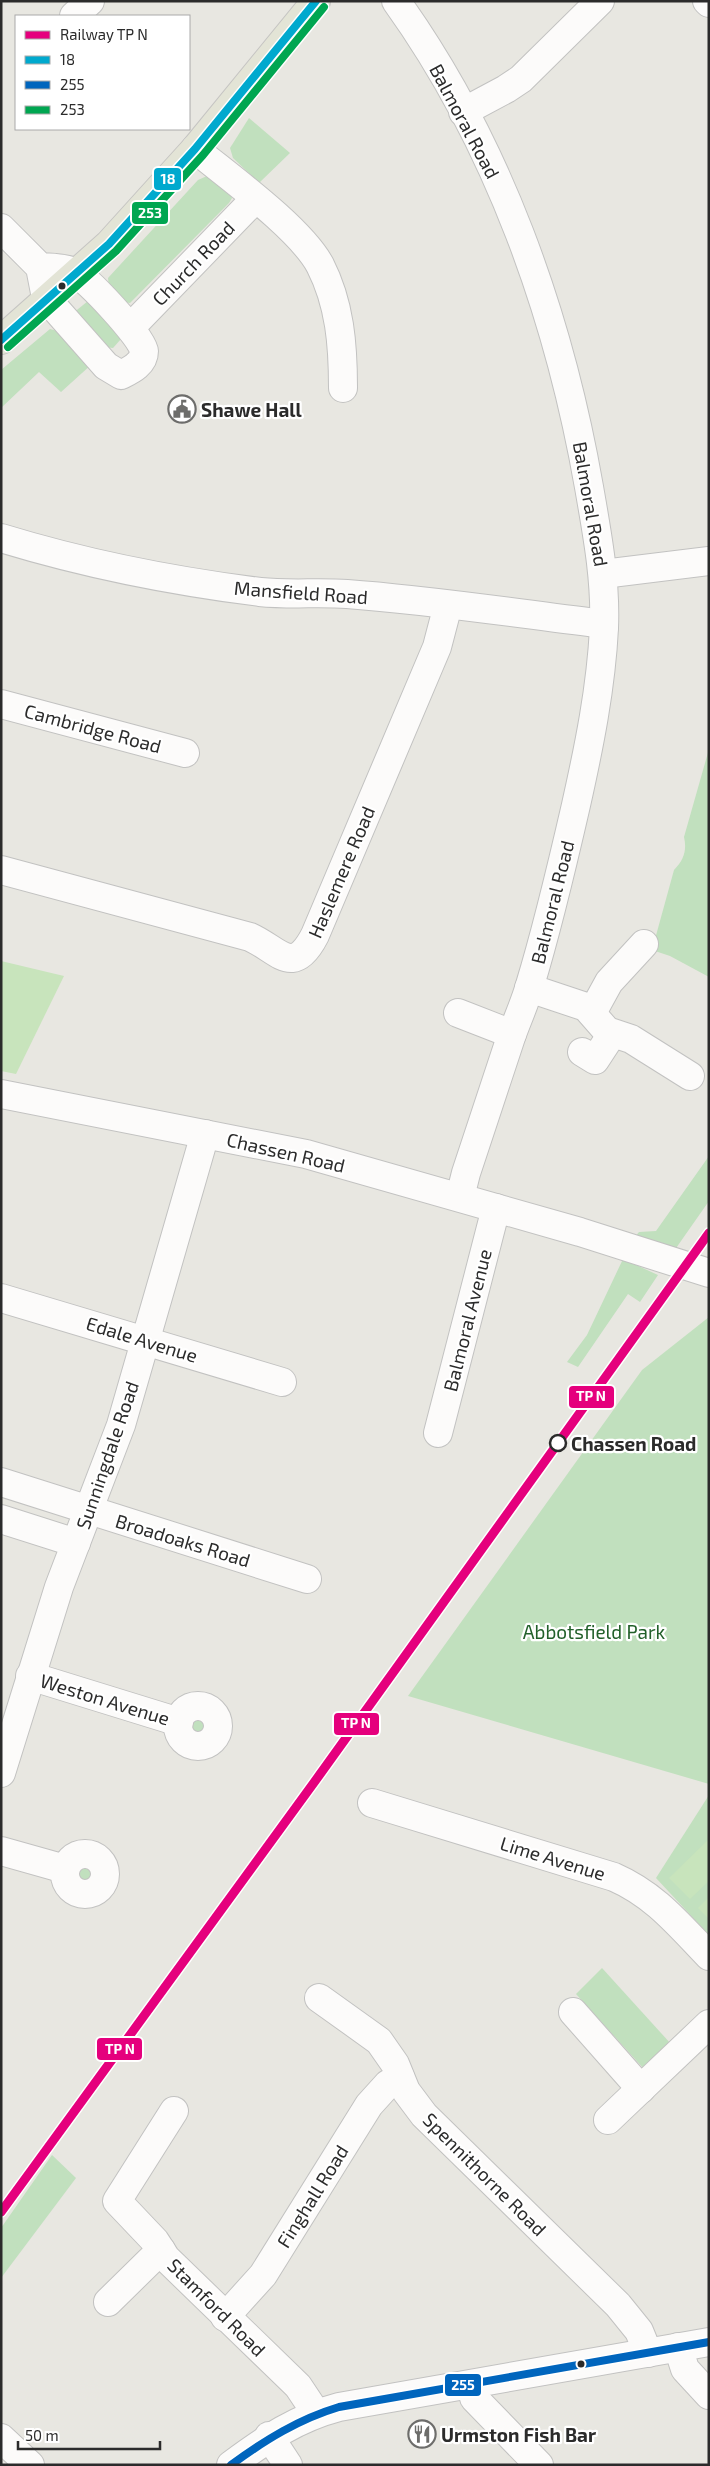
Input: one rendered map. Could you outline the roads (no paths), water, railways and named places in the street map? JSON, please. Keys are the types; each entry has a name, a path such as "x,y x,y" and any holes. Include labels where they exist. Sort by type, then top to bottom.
{"main road":[{"path":"1,340 109,244 195,149 316,1"}],"street":[{"path":"75,15 90,1"},
{"name":"Balmoral Road","path":"396,1 464,112 495,175 517,227 553,332 571,398 584,458 603,574 604,627 591,737 558,884 529,988 512,1034 460,1197"},
{"path":"464,112 488,100 521,79 600,1"},
{"path":"195,149 300,238 319,264 332,291 337,312 343,362 343,388"},
{"name":"Church Road","path":"131,327 255,199"},
{"path":"1,228 40,267 46,298 106,366 121,375 141,362 144,352 141,342 131,327 76,272 40,267"},
{"name":"Mansfield Road","path":"1,538 55,555 191,582 262,592 346,594 448,605 596,623 604,627"},
{"path":"603,574 709,561"},
{"name":"Haslemere Road","path":"1,870 250,937 282,957 290,959 298,957 305,951 319,926 437,646 448,605"},
{"name":"Cambridge Road","path":"1,704 186,753"},
{"path":"592,1013 609,982 644,944"},
{"path":"529,988 578,1003 592,1013 602,1026 612,1034 631,1039 691,1074"},
{"path":"458,1013 512,1034"},
{"path":"582,1052 595,1060 612,1034"},
{"name":"Chassen Road","path":"1,1094 306,1154 460,1197 632,1248 708,1273"},
{"name":"Sunningdale Road","path":"1,1773 59,1587 121,1425 205,1134"},
{"name":"Balmoral Avenue","path":"438,1433 496,1208"},
{"name":"Edale Avenue","path":"1,1298 145,1339 282,1382"},
{"name":"Broadoaks Road","path":"1,1482 89,1512 307,1579"},
{"path":"1,1519 76,1543"},
{"name":"Weston Avenue","path":"30,1676 179,1722"},
{"name":"Lime Avenue","path":"372,1804 614,1877 631,1884 659,1904 709,1956"},
{"path":"1,1851 65,1869"},
{"name":"Spennithorne Road","path":"319,1998 378,2041 395,2064 406,2091 424,2115 618,2305 639,2331 648,2354"},
{"path":"573,2012 641,2089"},
{"path":"608,2120 709,2024"},
{"name":"Finghall Road","path":"225,2317 262,2275 369,2106 388,2084 400,2077"},
{"name":"Stamford Road","path":"174,2112 117,2201 225,2317 298,2386 316,2413"},
{"path":"108,2302 161,2250"},
{"path":"231,2465 269,2436 316,2413 339,2407 709,2342"},
{"path":"678,2347 685,2369 709,2395"},
{"path":"472,2384 474,2398 539,2465"},
{"path":"269,2436 288,2465"},
{"path":"1,2438 30,2465"}],"place":[{"name":"Shawe Hall","path":"182,409"},
{"name":"Chassen Road","path":"558,1443"},
{"name":"Urmston Fish Bar","path":"422,2434"}],"park label":[{"name":"Abbotsfield Park","path":"594,1631"}]}
